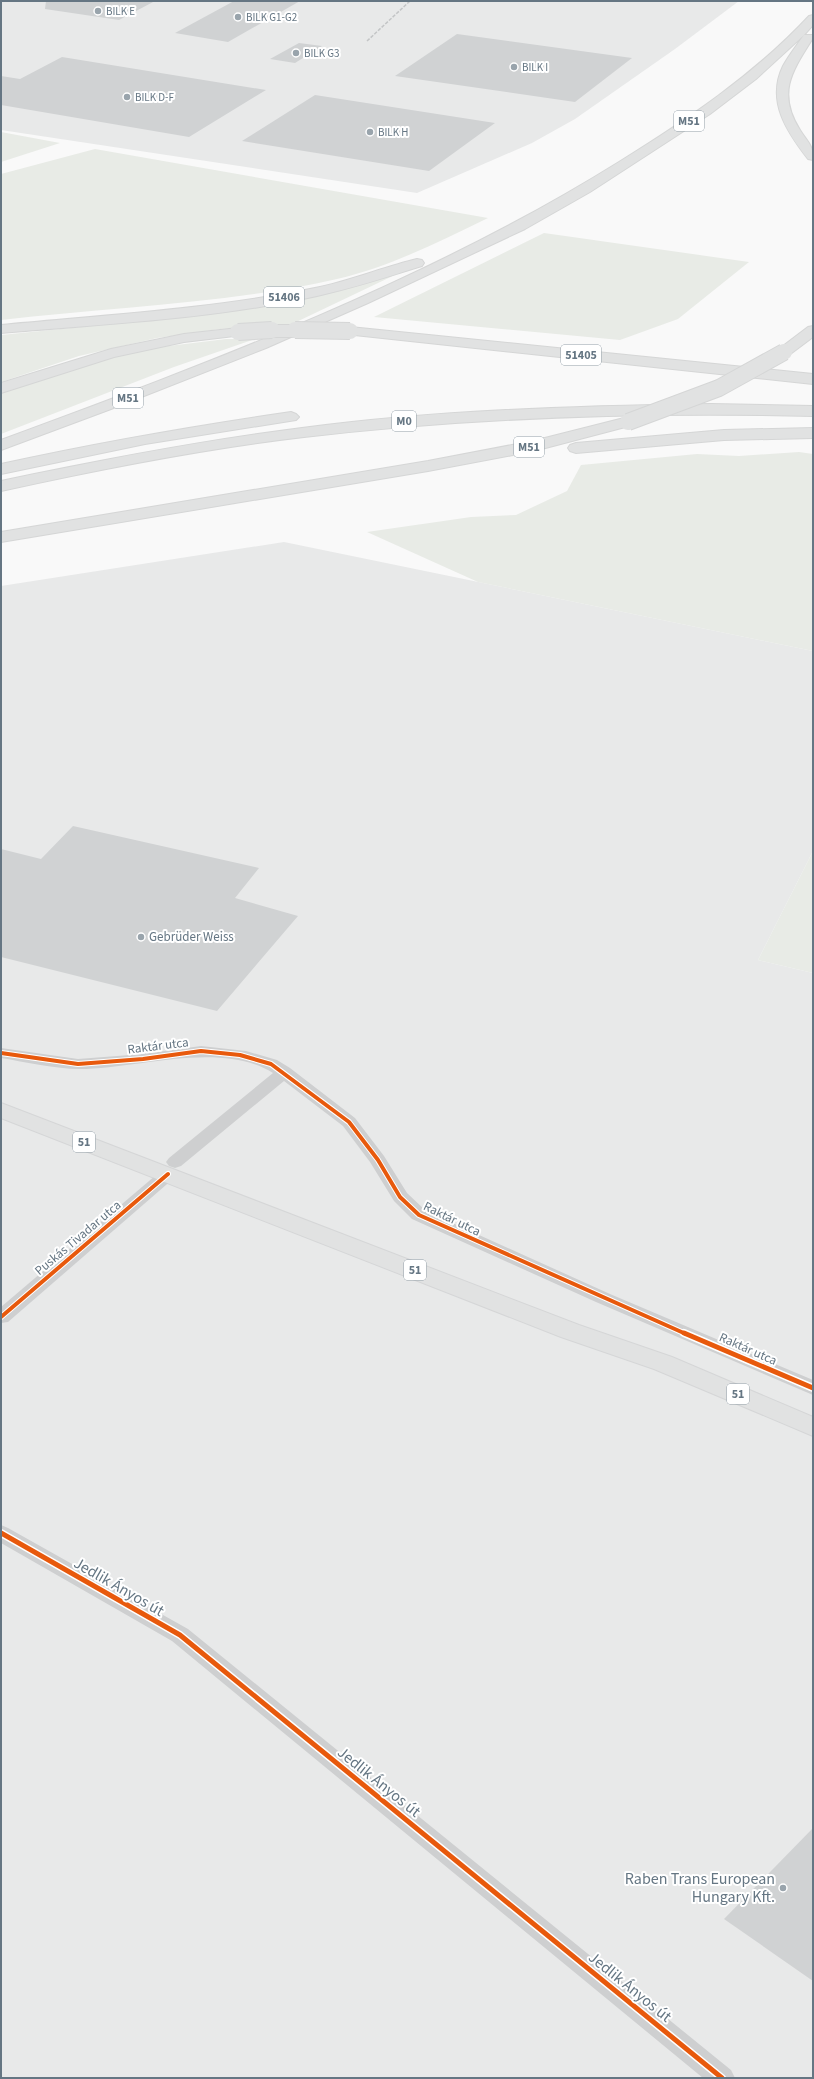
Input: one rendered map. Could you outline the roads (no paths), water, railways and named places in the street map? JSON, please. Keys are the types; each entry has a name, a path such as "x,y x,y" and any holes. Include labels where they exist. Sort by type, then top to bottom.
{"main road":[{"name":"M51","path":"1,445 114,404 283,337 468,251 553,208 661,141 719,101 772,59 813,18"},
{"path":"813,32 788,67 781,100 790,125 813,156"},
{"name":"51406","path":"1,329 195,311 318,290 410,265 453,249 498,228 553,208"},
{"name":"51405","path":"1,388 111,353 184,338 238,332 284,330 350,331 813,379"},
{"name":"M51","path":"428,466 534,446 628,422 719,388 784,352 813,330"},
{"path":"665,394 740,394"},
{"path":"784,396 813,397"},
{"name":"M0","path":"1,486 94,466 221,443 280,434 391,422 522,412 590,410 684,408 813,411"},
{"path":"1,469 89,450 213,428 308,415"},
{"path":"1,537 428,466 623,442 724,435 813,433"},
{"name":"51","path":"1,1096 171,1168"},
{"name":"51","path":"1,1110 171,1168 573,1317 663,1363 813,1427"}],"street":[{"name":"Raktár utca","path":"1,1053 78,1064 201,1051 240,1055 271,1064 284,1072 349,1122 378,1160 400,1198 418,1215 602,1298 662,1322 813,1388"},
{"name":"Puskás Tivadar utca","path":"1,1316 284,1072"},
{"name":"Jedlik Ányos út","path":"1,1533 180,1635 722,2078"}],"railway":[{"path":"367,41 410,1"}],"place":[{"name":"BILK E","path":"98,11"},
{"name":"BILK G1-G2","path":"238,17"},
{"name":"BILK G3","path":"296,53"},
{"name":"BILK I","path":"514,67"},
{"name":"BILK D-F","path":"127,97"},
{"name":"BILK H","path":"370,132"},
{"name":"Gebrüder Weiss","path":"141,937"},
{"name":"Raben Trans European Hungary Kft.","path":"783,1888"}]}
